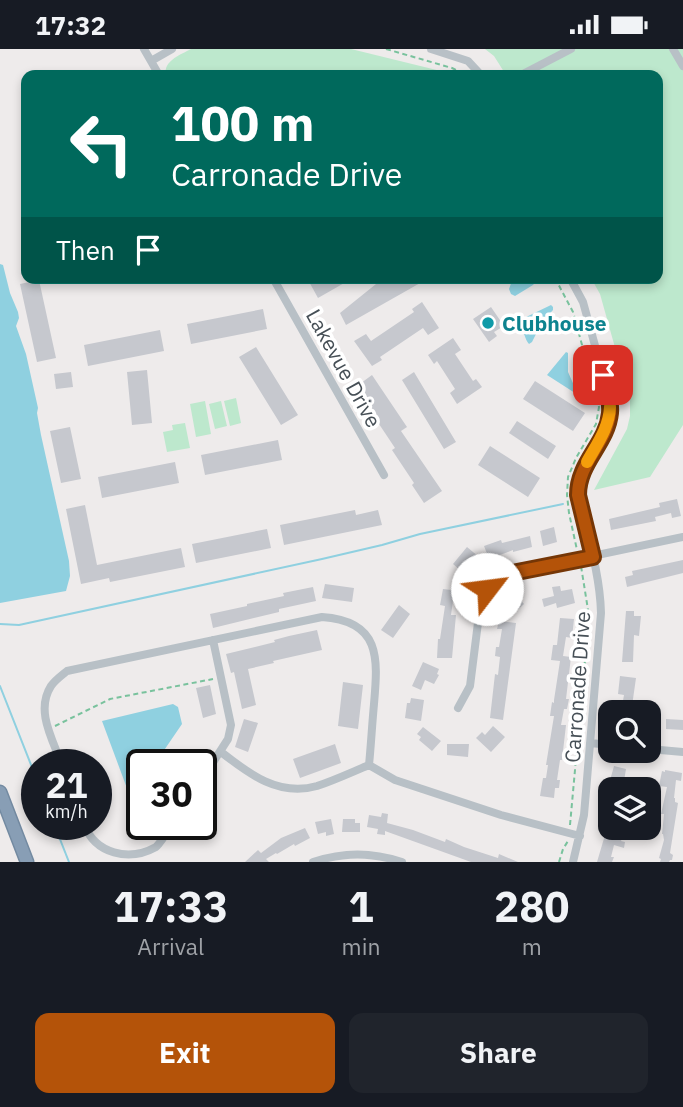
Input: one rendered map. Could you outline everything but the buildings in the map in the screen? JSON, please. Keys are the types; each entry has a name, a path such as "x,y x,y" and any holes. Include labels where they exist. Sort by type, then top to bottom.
{"highway":[{"path":"0,792 27,862"}],"street":[{"path":"144,49 156,70"},
{"path":"151,61 172,49"},
{"path":"431,49 468,61 476,70"},
{"path":"542,70 571,49"},
{"path":"673,49 683,66"},
{"name":"Lakevue Drive","path":"276,284 384,475"},
{"name":"Carronade Drive","path":"573,284 583,302 610,400 610,416 605,431 584,467 578,487 601,600 601,613 584,815 573,862"},
{"path":"458,708 470,686 479,605 491,583 512,573 683,537"},
{"path":"56,749 45,716 45,701 52,684 67,671 322,617 339,618 353,625 367,636 373,649 377,662 369,765"},
{"path":"213,640 231,725 228,739 217,758"},
{"path":"590,743 598,744"},
{"path":"661,750 683,752"},
{"path":"221,752 261,781 295,788 315,786 369,765"},
{"path":"369,765 395,780 500,815 580,836"},
{"path":"91,840 105,852 135,860 157,846 161,840"},
{"path":"313,862 332,856 372,854 402,862"}],"path":[{"path":"386,49 456,70"},
{"path":"558,284 573,312 598,407 596,424 568,477 569,513 578,555"},
{"path":"559,862 570,837 589,616 581,565"},
{"path":"49,729 110,699 221,677"}],"green space":[{"path":"191,49 351,49 437,70 166,70 177,56"},
{"path":"485,49 683,49 683,425 650,477 594,490 627,429 630,416 630,401 600,294 594,284 663,284 663,70 503,70 494,56"},
{"path":"236,398 241,423 230,426 224,401"},
{"path":"205,401 211,434 196,437 190,404"},
{"path":"221,401 227,426 215,429 209,404"},
{"path":"185,423 190,448 167,452 163,432 173,430 172,425"}],"water":[{"path":"0,264 3,265 18,312 16,326 26,354 38,408 41,435 70,576 66,591 0,603"},
{"path":"511,284 534,284 515,296 509,289"},
{"path":"551,305 553,310 529,344 522,319"},
{"path":"566,352 568,372 575,393 547,375"},
{"path":"173,704 178,707 182,724 165,749 126,749 126,786 102,721"}],"waterway":[{"path":"0,624 19,625 563,504"},
{"path":"0,686 25,749"},
{"path":"60,840 69,862"}],"slow traffic":[{"path":"587,462 605,431 610,407"}],"place":[{"name":"Clubhouse","path":"488,323"}],"route":[{"path":"487,589 499,577 512,573 593,557 578,487 584,467 605,431 610,416 610,400 603,375"}]}
